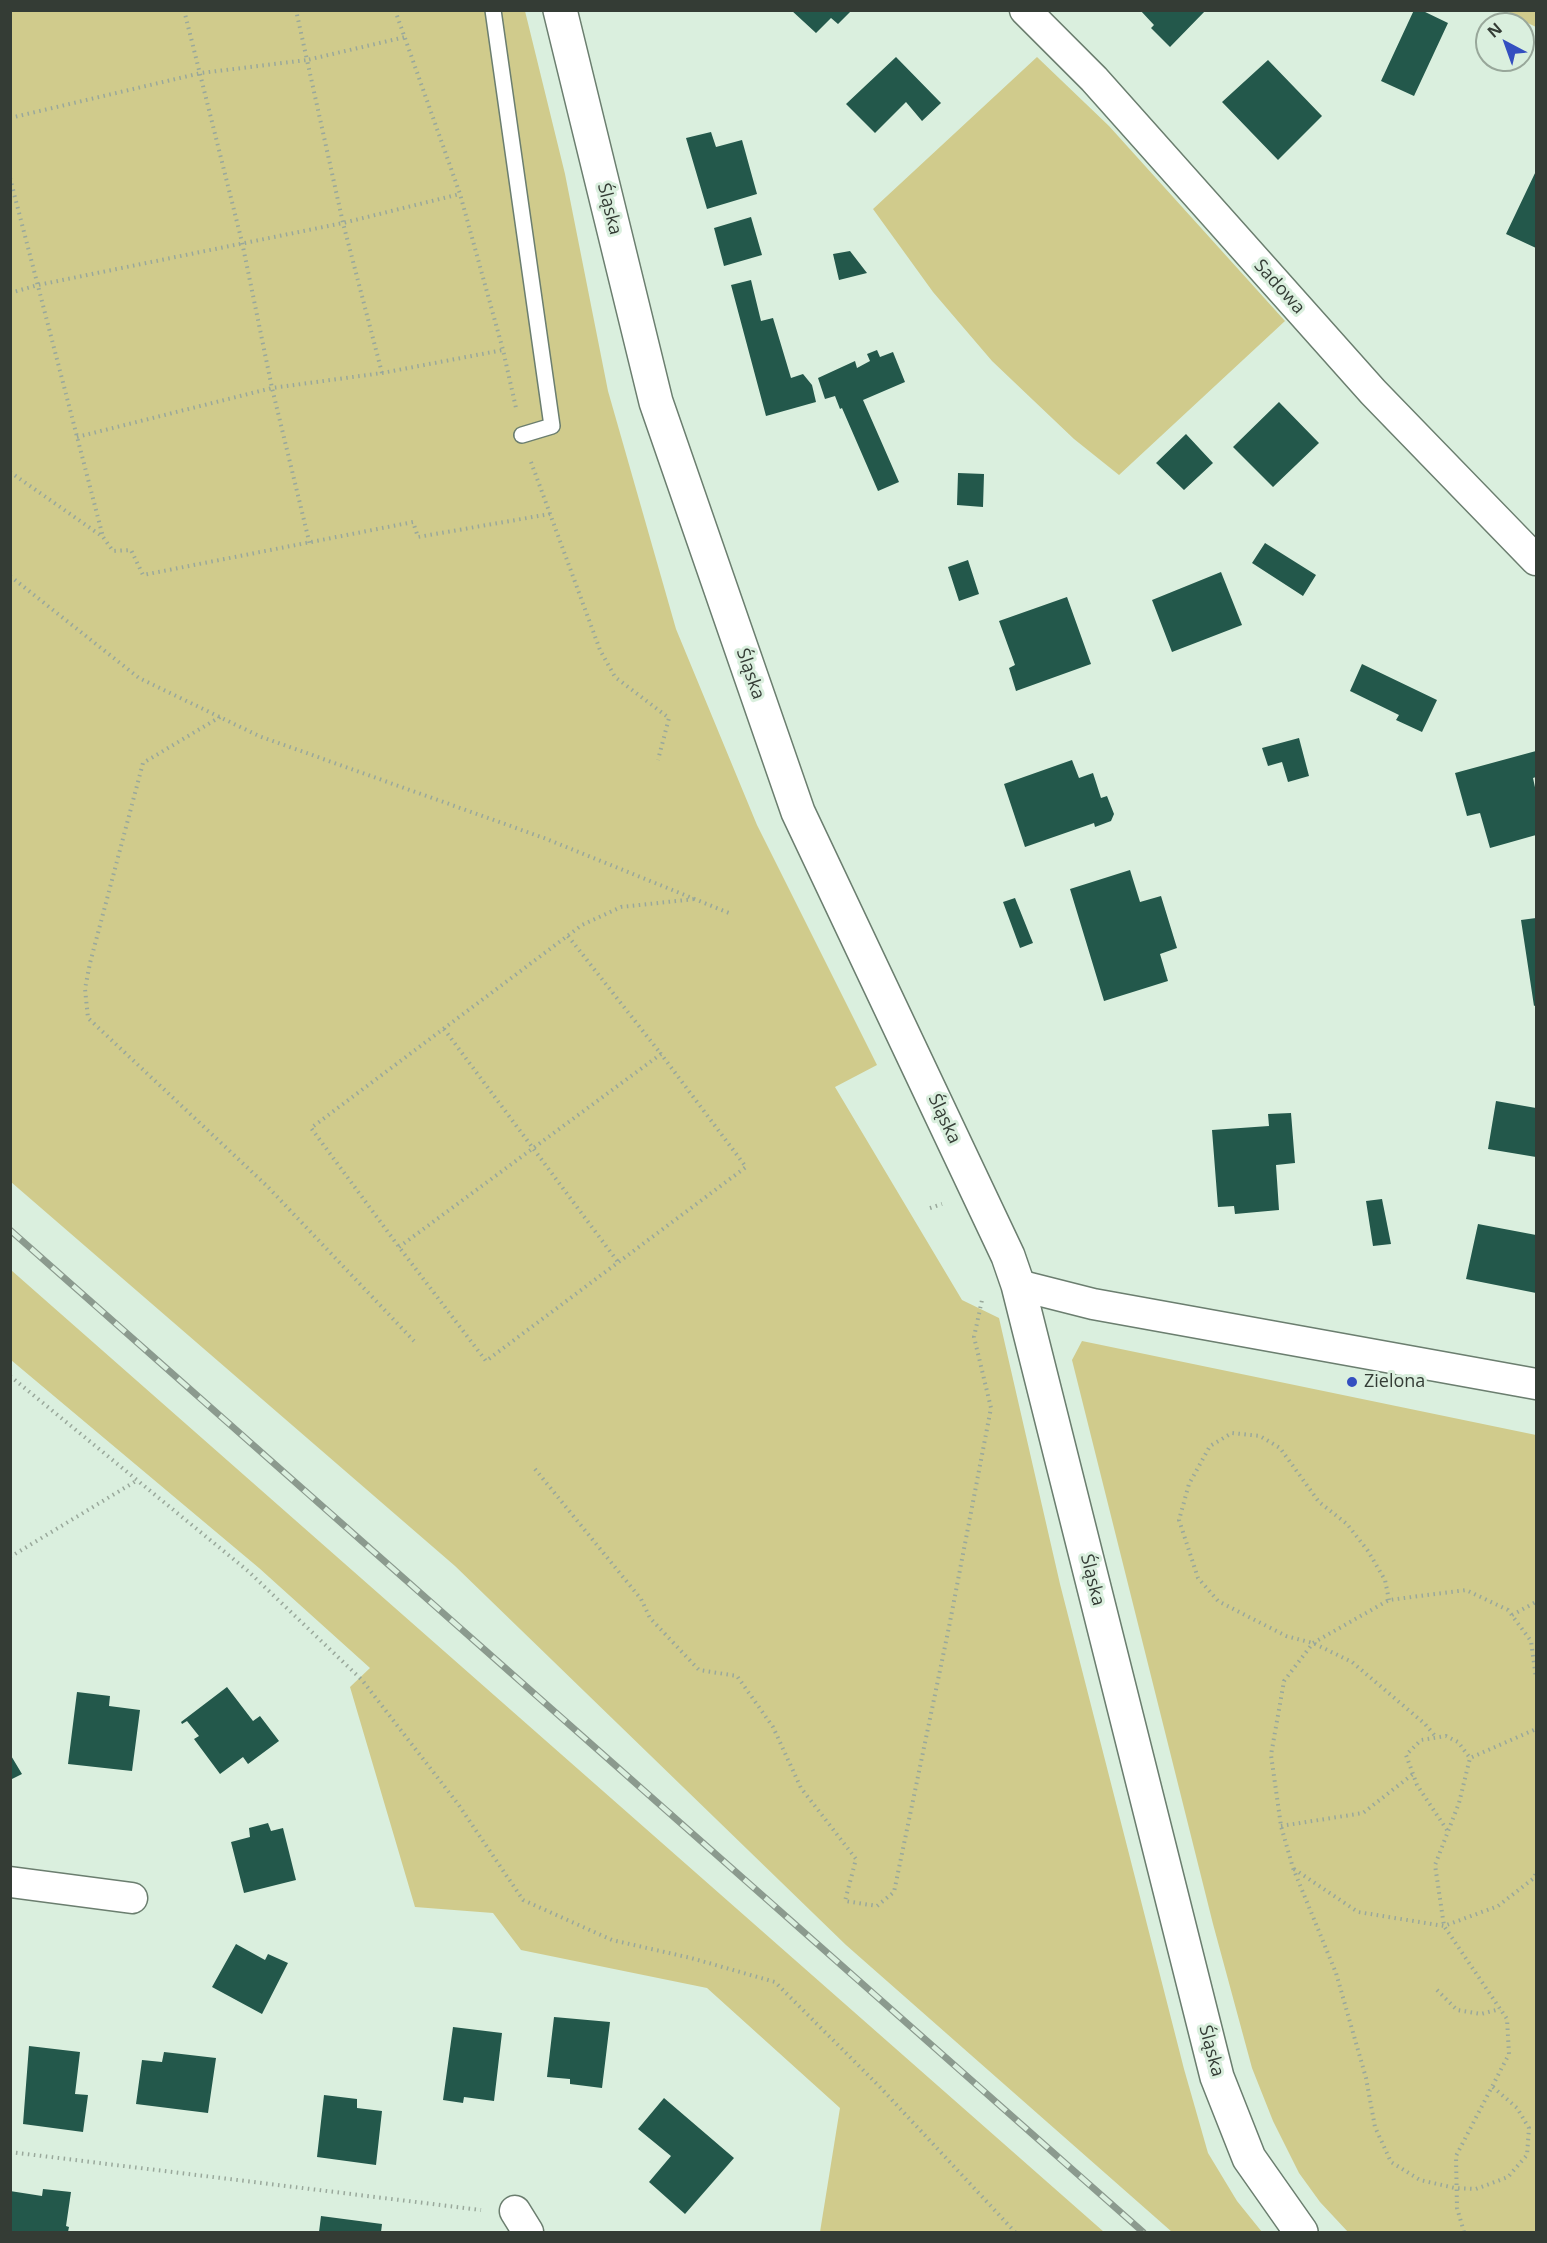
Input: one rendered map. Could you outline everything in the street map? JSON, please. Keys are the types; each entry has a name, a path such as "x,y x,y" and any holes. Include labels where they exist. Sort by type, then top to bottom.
{"street":[{"name":"Śląska","path":"560,10 656,402 798,812 978,1190 1018,1285 1217,2077 1249,2158 1301,2232"},
{"name":"Sadowa","path":"1025,10 1094,80 1373,392 1536,560"},
{"path":"1018,1285 1093,1304 1536,1384"},
{"path":"10,1882 132,1898"}],"lane":[{"path":"493,10 552,426 522,435"}],"path":[{"path":"184,10 242,242 272,388 310,545"},
{"path":"296,10 342,223 382,373"},
{"path":"10,118 201,73 307,60 405,37"},
{"path":"10,178 103,537"},
{"path":"10,293 38,285 342,223 460,194"},
{"path":"77,437 272,388 382,373 503,350"},
{"path":"10,472 103,537 113,551 131,550 143,575 310,545 413,522 418,537 550,514"},
{"path":"10,576 139,678 259,736 544,838 729,913"},
{"path":"220,717 143,763 90,963 85,989 88,1018 267,1186 414,1341"},
{"path":"568,936 746,1167 486,1361 311,1128 582,925 621,907 695,899"},
{"path":"444,1029 618,1262"},
{"path":"399,1247 661,1054"},
{"path":"535,1469 641,1599 650,1618 699,1670 736,1676 772,1727 801,1788 856,1859 845,1901 877,1906 894,1892 992,1408 974,1337 984,1291"},
{"path":"10,1376 248,1571 362,1680 458,1804 523,1900 612,1940 691,1958 775,1982 879,2086 1015,2232"},
{"path":"1389,1600 1385,1580 1368,1551 1347,1524 1319,1502 1280,1448 1260,1436 1232,1433 1210,1446 1189,1484 1179,1520 1198,1578 1218,1600 1286,1636 1313,1643 1352,1662 1425,1724 1436,1737"},
{"path":"10,1557 136,1481"},
{"path":"1493,2087 1517,2108 1529,2128 1527,2155 1508,2177 1476,2189 1455,2188 1420,2180 1391,2162 1375,2127 1366,2078 1336,1973 1293,1868 1281,1826 1271,1755 1284,1681 1313,1643 1389,1600 1466,1590 1508,1610 1531,1641 1536,1678"},
{"path":"1512,1615 1536,1602"},
{"path":"1470,1758 1536,1729"},
{"path":"1448,1830 1417,1785 1406,1755 1421,1740 1446,1736 1458,1742 1470,1758"},
{"path":"1464,2232 1457,2208 1456,2156 1509,2054 1507,2019 1444,1926 1435,1865 1459,1803 1470,1758"},
{"path":"1281,1826 1364,1813 1413,1774"},
{"path":"1293,1868 1358,1912 1444,1926 1498,1906 1534,1878 1536,1873"},
{"path":"1437,1990 1457,2010 1480,2014 1500,2009"},
{"path":"10,2152 485,2210 521,2222"}],"shaded area":[{"path":"11,11 525,11 565,174 608,391 676,629 757,825 877,1065 835,1087 962,1300 999,1318 1060,1584 1184,2069 1208,2153 1237,2201 1262,2232 1172,2232 846,1945 455,1566 11,1182"},
{"path":"1536,11 1536,27 1535,12 1510,12"},
{"path":"1037,57 1109,126 1285,321 1119,475 1074,439 992,361 933,292 873,209"},
{"path":"10,1270 1104,2232 820,2232 840,2108 707,1988 521,1950 493,1913 415,1907 350,1687 370,1668 259,1568 11,1360"},
{"path":"1082,1341 1536,1435 1536,2232 1348,2232 1320,2202 1299,2173 1273,2121 1252,2068 1213,1924 1072,1360"}],"building":[{"path":"791,10 852,10 838,24 831,18 816,33"},
{"path":"1140,10 1206,10 1170,47 1151,28 1154,25"},
{"path":"1414,10 1421,10 1448,23 1414,96 1381,81"},
{"path":"896,57 941,103 922,121 906,102 875,133 846,104"},
{"path":"1268,60 1322,116 1278,160 1222,102"},
{"path":"711,132 716,147 742,140 757,194 707,209 686,138"},
{"path":"1536,171 1536,248 1506,234"},
{"path":"751,217 762,255 724,266 714,228"},
{"path":"850,251 867,273 839,280 833,254"},
{"path":"751,280 761,321 773,318 791,378 803,374 812,385 816,402 766,416 731,285"},
{"path":"877,350 880,357 893,352 905,382 863,400 899,482 878,491 842,408 840,409 835,396 825,399 818,378 855,361 857,368 870,361 867,354"},
{"path":"1279,402 1319,443 1273,487 1233,447"},
{"path":"1186,434 1213,463 1184,490 1156,463"},
{"path":"958,473 984,474 983,507 957,505"},
{"path":"1265,543 1316,575 1303,596 1252,563"},
{"path":"968,560 979,594 959,601 948,567"},
{"path":"1221,572 1242,625 1172,652 1152,600"},
{"path":"1067,597 1091,664 1016,691 1009,668 1015,665 999,621"},
{"path":"1362,664 1437,700 1422,732 1396,720 1399,715 1350,691"},
{"path":"1299,738 1309,776 1288,782 1282,762 1268,766 1262,748"},
{"path":"1536,751 1536,777 1533,778 1536,792 1536,835 1490,848 1480,813 1467,816 1455,773"},
{"path":"1072,760 1079,778 1093,773 1101,798 1107,796 1114,814 1111,821 1095,827 1094,823 1025,847 1004,784"},
{"path":"1130,870 1140,902 1161,896 1177,948 1160,954 1168,981 1104,1001 1070,889"},
{"path":"1015,898 1033,943 1020,948 1003,902"},
{"path":"1536,918 1536,1005 1534,1006 1521,920"},
{"path":"1496,1101 1536,1108 1536,1157 1488,1149"},
{"path":"1291,1113 1295,1163 1276,1165 1279,1210 1235,1214 1234,1206 1218,1207 1212,1130 1269,1126 1268,1114"},
{"path":"1382,1199 1391,1244 1373,1246 1366,1201"},
{"path":"1478,1224 1536,1235 1536,1293 1466,1279"},
{"path":"227,1687 253,1721 260,1716 279,1741 248,1764 243,1757 220,1774 194,1739 199,1736 187,1721 182,1724 181,1722"},
{"path":"77,1692 110,1696 109,1706 140,1710 132,1771 68,1764"},
{"path":"10,1754 22,1774 10,1780"},
{"path":"268,1823 271,1831 283,1828 296,1880 244,1893 231,1842 250,1837 249,1828"},
{"path":"236,1944 265,1960 268,1954 288,1963 262,2014 212,1987"},
{"path":"554,2017 610,2022 602,2088 570,2084 570,2079 547,2077"},
{"path":"453,2027 502,2033 494,2101 464,2097 463,2103 443,2100"},
{"path":"29,2046 80,2052 75,2094 88,2095 83,2132 23,2124"},
{"path":"164,2052 216,2058 208,2113 136,2104 142,2060 162,2062"},
{"path":"324,2095 357,2099 357,2108 382,2111 376,2165 317,2157"},
{"path":"664,2098 734,2158 685,2214 649,2182 671,2156 638,2129"},
{"path":"43,2189 71,2192 66,2226 69,2227 68,2232 10,2232 10,2191 42,2196"},
{"path":"321,2216 382,2224 381,2232 319,2232"}],"railway":[{"path":"10,1230 1143,2232"}],"place":[{"name":"Zielona","path":"1352,1382"}]}
